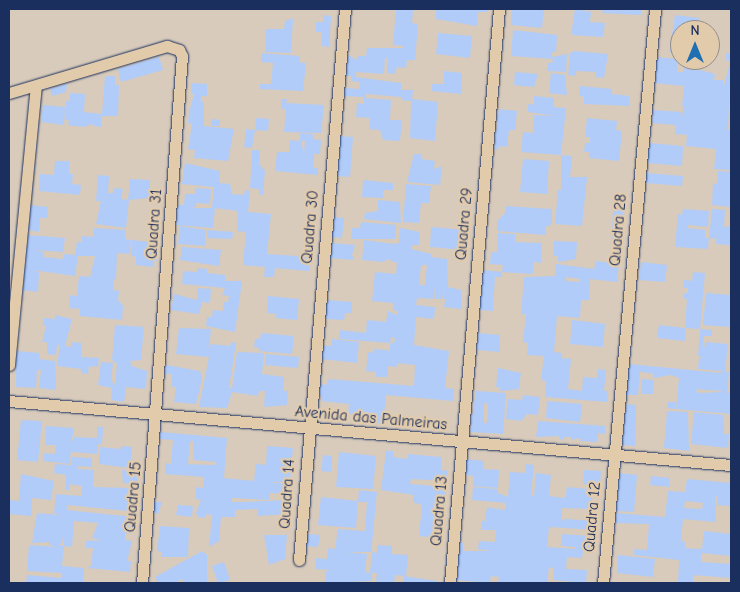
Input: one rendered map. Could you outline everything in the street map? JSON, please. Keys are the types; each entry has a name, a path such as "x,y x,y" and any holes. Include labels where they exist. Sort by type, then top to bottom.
{"street":[{"name":"Quadra 30","path":"308,429 345,9"},
{"name":"Quadra 29","path":"461,442 499,9"},
{"name":"Quadra 28","path":"614,454 655,9"},
{"name":"Quadra 31","path":"36,86 167,46 179,50 182,65 156,413"},
{"path":"9,93 36,86 9,364"},
{"name":"Avenida das Palmeiras","path":"9,401 731,465"},
{"name":"Quadra 15","path":"142,583 156,413"},
{"name":"Quadra 14","path":"299,560 308,429"},
{"name":"Quadra 13","path":"450,583 461,442"},
{"name":"Quadra 12","path":"603,583 614,454"}],"building":[{"path":"396,9 413,9 412,23 418,24 415,60 407,60 406,68 397,67 395,74 387,73 388,58 385,58 384,74 356,72 356,77 401,83 401,90 413,90 412,99 438,102 435,141 410,138 411,101 401,100 401,97 366,94 366,98 391,100 390,120 402,120 400,141 383,140 380,130 369,129 370,118 356,117 357,103 364,104 364,97 344,96 345,88 359,89 360,82 351,81 352,76 346,76 348,55 357,60 357,56 366,56 367,48 403,48 403,46 393,45"},
{"path":"436,9 487,9 487,12 478,12 477,26 436,19"},
{"path":"512,9 544,9 542,28 511,25"},
{"path":"575,9 591,12 590,22 605,23 603,37 571,35"},
{"path":"603,9 641,9 641,15 602,13"},
{"path":"323,15 331,16 329,47 321,46 322,32 316,32 316,22 323,22"},
{"path":"675,15 699,18 699,20 674,20"},
{"path":"293,18 291,53 265,52 266,29 284,29 285,21"},
{"path":"513,30 557,35 556,52 552,52 552,57 567,54 566,72 547,71 548,63 552,63 553,59 511,56"},
{"path":"438,33 472,36 470,58 436,54"},
{"path":"575,51 608,54 604,78 595,77 596,72 576,71 576,76 568,75 570,53"},
{"path":"261,53 300,56 299,62 306,63 303,91 260,89 260,84 271,84 273,63 261,62"},
{"path":"726,53 731,54 728,130 731,130 731,170 714,169 716,149 686,146 687,135 675,134 676,125 652,123 653,110 682,112 683,117 684,106 682,106 684,86 654,83 656,57 670,58 670,70 683,72 684,70 700,70 715,74 714,80 723,80 723,90 730,62 726,60"},
{"path":"159,57 163,70 121,82 118,69"},
{"path":"444,71 462,73 461,94 432,91 432,84 444,84"},
{"path":"515,72 538,74 534,87 514,85"},
{"path":"551,73 565,75 567,95 549,93"},
{"path":"105,76 115,76 115,85 119,85 118,116 102,116 101,127 93,126 93,124 83,127 68,125 69,120 65,120 66,101 70,101 70,93 85,94 84,112 102,114"},
{"path":"191,83 207,84 207,96 201,96 201,102 204,102 204,126 234,129 228,161 194,158 195,150 188,149 192,124 188,123 189,112 194,94 191,94"},
{"path":"67,84 66,92 52,96 50,89"},
{"path":"580,86 612,89 612,94 630,96 629,106 584,104 584,97 579,96"},
{"path":"534,96 554,98 553,107 566,108 561,155 521,152 523,132 533,133 534,115 556,116 528,112 528,104 534,105"},
{"path":"281,99 287,99 286,103 324,105 321,133 284,132 286,109 281,109"},
{"path":"43,105 65,107 64,125 41,122"},
{"path":"499,109 517,111 515,130 509,130 507,147 499,146 498,150 494,149"},
{"path":"256,118 269,119 268,131 255,130"},
{"path":"587,118 617,121 616,130 622,131 619,161 589,158 589,152 584,152 585,143 590,143 590,137 585,137"},
{"path":"212,119 220,120 220,126 211,126"},
{"path":"246,129 255,130 252,148 244,147"},
{"path":"300,133 313,134 313,139 321,140 320,154 314,154 313,168 318,168 318,175 275,171 277,152 289,152 289,140 300,141","holes":["301,141 305,141 304,154"]},
{"path":"340,136 353,137 350,177 336,176"},
{"path":"649,143 683,146 682,166 647,163"},
{"path":"252,150 260,150 259,164 265,171 263,195 259,195 259,189 250,188"},
{"path":"414,154 422,154 421,159 435,161 434,169 442,166 440,185 407,182"},
{"path":"561,155 572,156 570,177 587,177 582,226 555,224 558,190 561,190"},
{"path":"523,159 549,161 547,194 520,192"},
{"path":"55,161 69,161 69,174 73,174 72,184 81,185 80,195 39,191 40,174 54,175"},
{"path":"185,163 220,171 219,183 230,184 232,194 244,195 245,190 250,191 248,212 271,214 267,254 311,257 309,271 275,268 274,277 264,277 265,267 243,265 246,232 237,231 238,211 215,208 213,228 176,225 178,205 184,205 185,194 195,194 195,188 211,189 210,204 196,203 196,207 190,208 212,208 214,187 182,184"},
{"path":"718,171 731,172 731,207 712,205 713,183 717,184"},
{"path":"646,173 683,176 682,186 645,183"},
{"path":"98,175 109,176 108,193 113,193 113,188 123,189 121,199 129,200 126,228 96,224 101,201 96,201"},
{"path":"130,179 150,180 149,198 128,200"},
{"path":"363,180 393,183 393,190 383,190 383,198 362,197"},
{"path":"406,184 431,186 429,203 421,203 419,223 403,222"},
{"path":"378,200 400,202 401,223 364,219 365,213 378,211"},
{"path":"614,200 624,201 621,241 611,240"},
{"path":"30,205 48,207 47,218 40,218 39,232 28,230"},
{"path":"506,206 552,209 552,224 546,227 545,235 497,231 497,221 505,213"},
{"path":"683,209 709,211 708,227 688,225 688,228 705,230 705,238 709,238 708,249 675,247 678,214 682,215"},
{"path":"712,209 725,210 724,227 731,226 731,251 729,245 716,244 717,231 716,239 709,238"},
{"path":"333,217 344,218 342,238 331,237"},
{"path":"361,222 396,225 395,239 351,239 352,228 360,228"},
{"path":"180,226 206,230 205,246 178,244"},
{"path":"431,227 466,230 464,250 430,247"},
{"path":"94,228 126,230 125,239 131,240 130,254 117,253 116,280 114,279 113,290 119,291 118,300 123,306 122,320 80,316 80,309 69,308 70,295 77,296 79,276 90,277 95,256 78,256 75,276 33,270 39,272 38,292 20,290 27,235 65,238 63,252 34,250 44,252 43,257 63,259 64,254 75,255 77,242 82,242 82,236 93,237"},
{"path":"400,228 420,232 419,245 412,245 411,249 431,254 431,257 447,259 448,287 461,290 461,309 444,307 445,300 450,300 443,299 444,287 442,299 435,299 435,286 434,299 417,298 416,305 435,307 434,319 416,317 414,345 449,351 445,388 454,389 453,401 386,395 383,424 372,423 373,415 348,414 349,404 321,401 322,396 316,395 318,384 326,385 329,379 414,386 415,365 397,363 397,367 388,366 388,377 376,377 376,372 366,371 368,352 373,353 374,349 388,350 390,354 390,343 339,339 340,330 366,333 367,320 386,322 388,311 397,315 398,311 393,310 393,303 372,301 375,272 396,274 397,263 387,259 384,262 362,260 364,240 399,243","holes":["421,265 427,265 425,285 419,285","391,337 395,338 394,343 390,343"]},
{"path":"207,230 233,232 232,239 207,238"},
{"path":"498,233 515,234 515,242 542,243 541,263 534,262 533,274 502,272 503,265 490,264 491,252 497,252"},
{"path":"132,240 158,243 157,261 154,261 153,267 136,265 136,257 131,256"},
{"path":"554,241 577,242 576,259 558,262 558,256 553,256"},
{"path":"331,243 355,245 352,255 354,260 329,258"},
{"path":"182,247 221,250 219,266 180,260"},
{"path":"596,261 619,264 617,282 590,279 589,300 581,300 580,318 557,316 554,352 562,353 561,358 571,359 568,389 582,391 583,377 597,378 598,369 606,370 604,391 608,391 607,402 545,397 546,381 541,380 544,356 527,355 528,343 523,342 526,314 521,314 524,277 555,276 556,264 594,269","holes":["566,277 580,279 580,282 566,281"]},
{"path":"641,262 667,265 665,282 639,280"},
{"path":"197,268 207,269 207,273 225,275 225,281 242,281 235,332 206,326 207,317 212,317 213,310 223,311 224,302 228,302 229,296 222,295 225,288 182,284 183,271 197,272"},
{"path":"483,270 502,272 502,277 495,277 493,311 479,310"},
{"path":"693,272 705,273 700,329 686,328 685,341 657,338 659,325 685,328 687,299 683,299 684,293 688,293 688,288 683,288 684,280 692,281"},
{"path":"198,288 211,289 210,303 202,302 199,314 171,310 174,294 197,300"},
{"path":"706,293 731,295 731,327 703,325"},
{"path":"268,296 299,299 297,320 276,318 276,314 267,313"},
{"path":"326,300 352,302 352,313 345,313 344,320 326,319"},
{"path":"55,315 72,319 65,346 71,347 71,342 82,343 81,357 99,358 98,367 89,366 88,374 81,373 81,369 57,366 60,345 57,345 56,355 47,354 47,342 42,342 46,326 43,325 44,318 55,319"},
{"path":"572,320 605,324 603,347 570,344"},
{"path":"115,325 144,327 141,360 130,361 132,366 147,371 146,389 126,387 124,402 111,400 112,388 98,385 101,362 113,363 111,380 115,385 117,364 112,360"},
{"path":"179,328 211,329 209,353 211,344 230,346 231,342 236,343 229,388 232,388 237,352 264,353 262,374 284,377 283,391 288,391 287,405 264,407 265,391 259,391 258,396 232,392 227,408 199,407 209,357 176,354"},
{"path":"700,329 712,330 712,336 704,336 703,351 706,342 728,344 725,372 729,372 727,393 731,393 731,414 676,409 679,378 671,375 654,378 654,374 636,371 640,372 638,395 626,395 629,364 721,373 721,371 698,369 699,358 703,357 698,356","holes":["695,389 721,391 699,393"]},
{"path":"261,333 294,336 292,354 259,351 259,348 254,347 255,339 260,339"},
{"path":"478,333 499,335 500,352 477,350"},
{"path":"332,339 359,342 357,363 320,359 322,345 331,346"},
{"path":"16,351 40,353 39,359 55,361 56,390 39,388 41,370 37,370 36,388 16,387"},
{"path":"266,354 299,357 298,368 265,365"},
{"path":"166,365 200,371 202,379 196,404 174,402 176,387 171,387 172,374 165,374"},
{"path":"498,368 521,373 519,389 500,391 500,387 496,387"},
{"path":"642,379 654,380 653,394 641,394"},
{"path":"476,391 506,393 503,434 470,432","holes":["484,403 488,404 487,423 484,423"]},
{"path":"523,395 540,397 538,415 527,414 521,421 506,419 508,399 522,400"},
{"path":"547,401 582,404 580,422 546,418"},
{"path":"668,402 676,402 675,409 667,408"},
{"path":"626,404 636,405 635,446 622,445"},
{"path":"667,411 688,412 689,451 664,448"},
{"path":"694,412 723,415 724,434 729,434 728,448 691,444"},
{"path":"21,420 42,421 38,462 17,460"},
{"path":"538,421 605,426 605,434 598,433 597,442 580,441 581,438 571,440 571,437 565,437 562,441 558,436 536,437"},
{"path":"46,426 74,428 71,445 74,437 97,438 97,427 103,427 102,445 98,444 97,454 72,452 71,449 70,464 43,461 44,453 55,454 56,445 45,445"},
{"path":"160,432 227,438 224,478 254,481 256,464 266,465 267,446 293,448 290,482 267,482 290,484 289,494 270,493 269,500 232,498 232,502 290,500 288,514 257,516 257,509 235,510 235,517 221,517 219,541 209,547 212,515 205,514 205,518 198,517 196,513 201,500 196,499 196,487 203,488 204,477 165,474 165,463 171,464 173,440 160,439","holes":["193,441 194,460 216,462 216,465 181,464 188,464 190,442"]},
{"path":"121,446 132,447 130,468 99,464 100,447 121,449"},
{"path":"386,451 393,451 393,457 408,459 408,454 441,457 441,470 448,471 447,481 411,479 410,484 446,487 442,528 437,530 442,530 441,538 419,536 422,505 413,502 414,495 381,490"},
{"path":"339,452 376,456 373,489 336,487"},
{"path":"323,455 332,456 331,472 321,471"},
{"path":"72,457 92,458 92,467 77,466 77,469 94,470 93,487 130,488 128,511 68,505 67,510 134,517 134,534 125,534 125,540 132,541 127,561 131,561 130,572 87,568 91,566 93,548 86,548 86,541 102,540 92,538 98,523 74,521 72,547 64,546 62,566 84,568 83,583 26,583 27,575 61,578 62,573 27,571 29,545 58,547 49,545 49,542 32,543 37,513 61,515 54,513 56,494 81,496 82,486 70,484 69,490 65,490 66,475 54,473 55,464 71,465","holes":["63,535 64,546 59,545 62,543"]},
{"path":"466,459 484,461 483,469 499,470 498,488 473,486 474,476 465,475"},
{"path":"526,464 534,465 531,496 534,496 536,473 551,475 549,496 565,498 567,487 588,489 588,496 592,496 592,509 562,508 561,522 564,519 597,521 596,530 549,527 547,547 575,549 575,547 561,546 562,534 590,536 590,542 595,543 594,551 583,550 582,558 567,557 566,569 587,570 586,583 553,580 554,568 549,567 547,583 498,583 499,577 491,576 490,583 456,580 459,542 463,543 463,551 491,551 478,549 479,541 495,542 496,530 481,530 482,521 485,521 487,507 505,510 506,503 472,500 473,487 498,489 498,493 508,497 510,472 525,473"},
{"path":"122,470 139,471 137,484 123,483"},
{"path":"584,470 601,471 600,486 583,484"},
{"path":"619,473 637,475 634,512 616,511"},
{"path":"21,474 54,481 51,500 32,498 31,516 9,514 9,500 19,501"},
{"path":"651,476 670,478 669,487 650,485"},
{"path":"687,479 731,483 731,506 717,505 718,497 715,496 716,522 683,519 681,541 685,542 685,548 702,549 704,531 731,534 731,556 701,553 701,562 731,564 731,578 693,575 693,583 678,583 679,560 634,555 634,549 647,550 649,524 615,523 616,513 665,517 668,491 685,492","holes":["685,501 703,503 702,509 684,508"]},
{"path":"359,490 377,492 371,552 347,552 367,554 365,572 370,573 372,552 377,553 377,545 392,546 391,554 408,555 406,576 395,575 394,583 380,583 376,581 377,573 372,573 372,581 325,583 326,571 331,570 315,569 316,558 327,559 328,548 335,549 338,529 365,531 367,502 358,502"},
{"path":"321,497 358,501 356,528 318,525"},
{"path":"154,502 162,502 158,514 153,513"},
{"path":"178,505 193,506 192,517 176,515"},
{"path":"160,526 189,528 188,557 161,557 162,552 157,551"},
{"path":"306,534 320,535 318,547 305,546"},
{"path":"264,535 287,535 285,559 269,565"},
{"path":"202,551 207,555 207,583 184,583 182,579 175,583 158,583 155,577"},
{"path":"618,555 655,559 653,577 617,573"},
{"path":"224,562 230,580 218,583 212,566"},
{"path":"404,576 437,581 437,583 403,583"}]}
